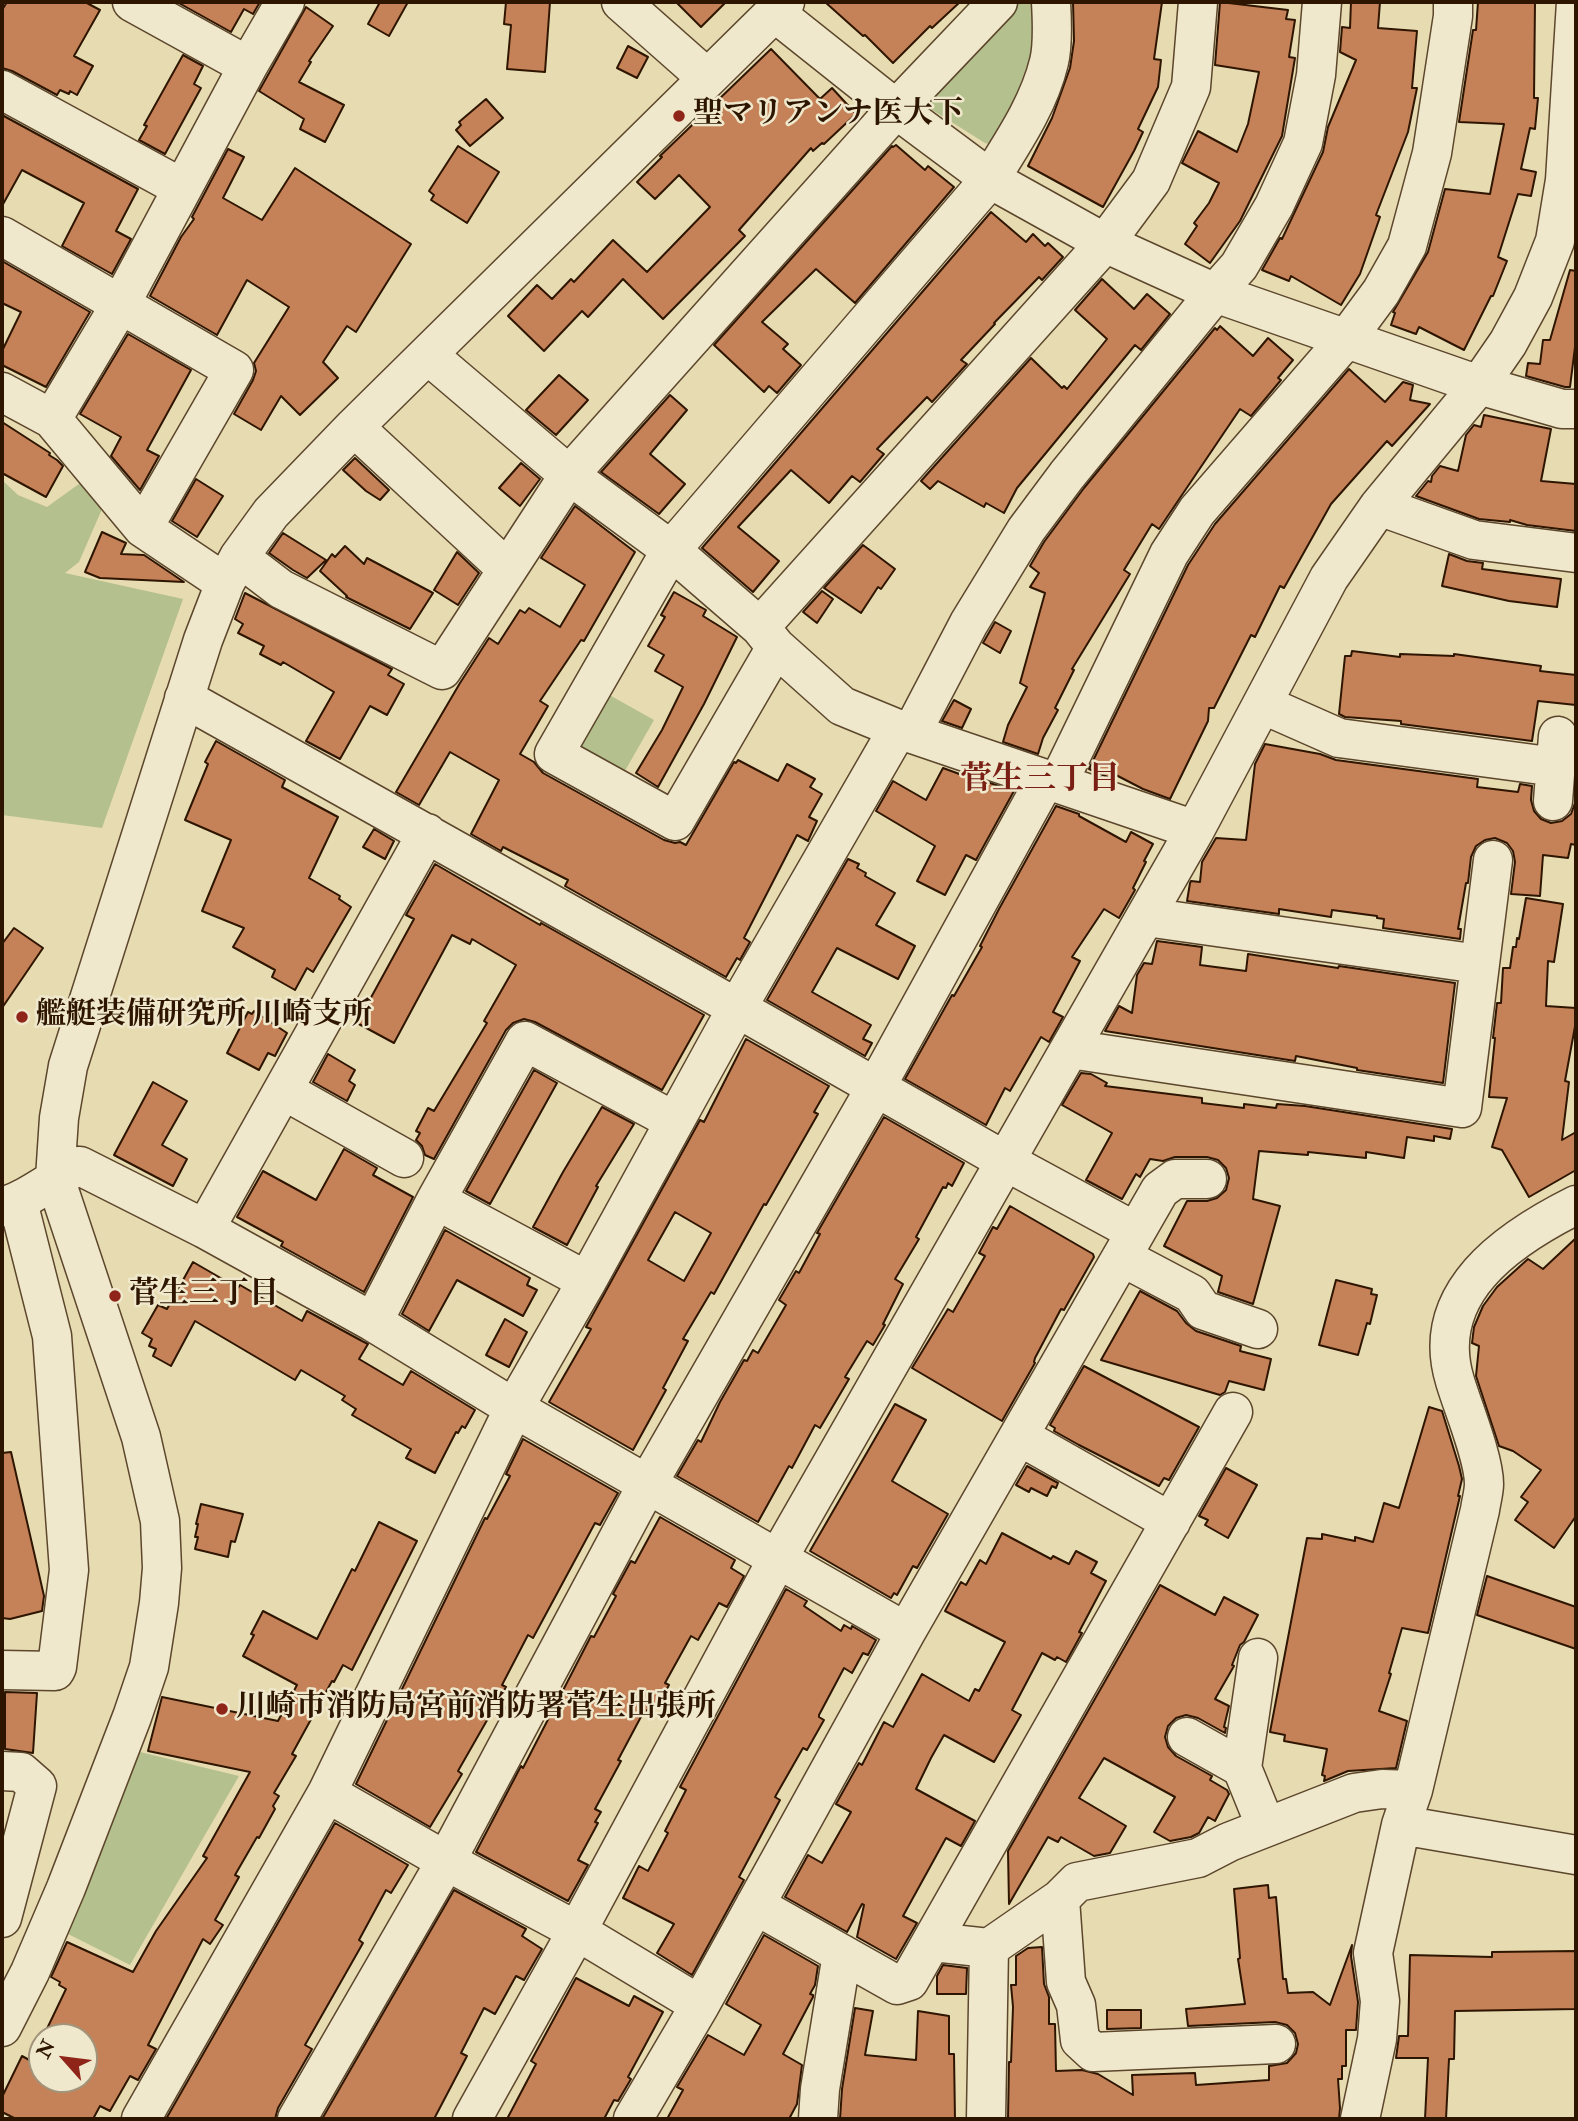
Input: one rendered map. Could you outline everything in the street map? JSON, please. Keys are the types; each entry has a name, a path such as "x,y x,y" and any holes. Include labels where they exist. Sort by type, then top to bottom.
{"street":[{"path":"132,2 248,66"},
{"path":"52,419 120,305 285,2"},
{"path":"621,2 708,78"},
{"path":"2,392 52,419 143,528 232,570 281,589 442,670 569,475 896,109 998,2"},
{"path":"1051,2 1049,60 1035,101 990,179 671,550 554,754 675,821 768,637 1105,243 1151,180 1191,87 1198,2"},
{"path":"141,2119 327,1793 514,1408 737,1008 1026,530 1067,475 1239,266 1275,206 1303,143 1316,75 1322,2"},
{"path":"297,2119 446,1861 648,1483 1051,782 1169,554 1197,511 1347,338 1381,292 1407,246 1432,153 1453,2"},
{"path":"472,2119 577,1931 778,1558 1195,830 1329,578 1380,506 1479,385 1508,343 1555,241 1565,180 1576,2"},
{"path":"2,2027 30,1972 66,1888 145,1679 159,1603 162,1568 160,1521 141,1437 55,1178 59,1118 68,1066 203,640 232,570 271,513 354,427 780,7 896,109 990,179 1105,243 1215,293 1479,385 1562,409 1576,409"},
{"path":"2,90 182,188"},
{"path":"2,236 234,369 143,528"},
{"path":"428,355 569,475 671,550 842,706 905,731 1195,830"},
{"path":"354,427 507,569"},
{"path":"1380,506 1474,540 1576,553"},
{"path":"184,698 1007,1162 1129,1245 1192,1294 1203,1310 1258,1329"},
{"path":"1262,704 1339,738 1556,768"},
{"path":"205,1228 427,834"},
{"path":"1070,1049 1462,1108 1493,859"},
{"path":"1146,917 1479,964"},
{"path":"373,1322 436,1200 525,1041 674,1121"},
{"path":"284,1090 404,1158"},
{"path":"2,1670 55,1671 69,1570 52,1336 10,1205 78,1166 205,1228 373,1322 514,1408 906,1632"},
{"path":"634,2119 906,1632 1160,1190 1175,1179 1207,1179"},
{"path":"436,1200 587,1281"},
{"path":"1361,2119 1362,2040 1380,2001 1373,1953 1480,1510 1484,1483 1479,1458 1453,1377 1448,1347 1454,1314 1469,1285 1498,1253 1540,1223 1576,1205"},
{"path":"755,1905 897,1985 909,1981 1233,1412"},
{"path":"1019,1436 1171,1521"},
{"path":"1258,1658 1242,1768 1266,1827"},
{"path":"1187,1737 1242,1768"},
{"path":"2,1771 21,1772 37,1786 10,1858 2,1918"},
{"path":"933,1942 989,1948 1060,1899 1076,1882 1198,1858 1229,1842 1354,1793 1382,1789 1407,1807 1576,1855"},
{"path":"327,1793 577,1931 700,2005"},
{"path":"1060,1899 1066,1982 1076,2005 1080,2040 1093,2052 1268,2044"},
{"path":"2,1937 30,1972"},
{"path":"986,2119 989,1948"},
{"path":"818,2119 820,2089 842,1954"}],"green space":[{"path":"1011,2 1038,2 1035,70 998,146 985,143 926,106 927,93"},
{"path":"2,480 18,495 47,507 83,481 102,509 79,562 65,573 183,599 102,828 2,815"},
{"path":"604,692 654,720 622,776 583,755 578,739"},
{"path":"140,1752 239,1776 130,1965 66,1933"}],"building":[{"path":"7,2 85,2 100,10 74,56 93,66 77,95 60,90 57,95 2,68 2,10"},
{"path":"177,2 260,2 253,14 244,9 231,32"},
{"path":"380,2 408,2 389,36 368,24"},
{"path":"506,2 550,2 545,72 507,69 511,25 504,24"},
{"path":"676,2 726,2 701,27"},
{"path":"825,2 960,2 932,28 930,26 893,63 865,35"},
{"path":"1073,2 1162,2 1154,59 1161,60 1158,87 1138,129 1143,132 1103,207 1028,166 1052,118 1070,68 1074,41"},
{"path":"1220,2 1288,10 1286,19 1295,20 1289,57 1295,58 1282,136 1240,221 1210,263 1185,244 1197,226 1194,223 1209,203 1219,183 1182,163 1198,131 1237,152 1248,124 1259,72 1215,65"},
{"path":"1351,2 1380,2 1378,28 1417,31 1412,88 1417,88 1408,132 1376,215 1380,217 1360,274 1341,305 1291,276 1289,281 1262,270 1280,238 1282,239 1323,152 1328,127 1356,60 1340,52 1342,27 1350,28"},
{"path":"1478,2 1535,2 1534,98 1538,98 1535,129 1530,128 1521,169 1536,172 1531,196 1518,194 1498,257 1507,261 1493,296 1464,350 1419,327 1416,334 1391,325 1395,313 1393,312 1428,252 1445,189 1490,194 1504,124 1459,122 1473,30 1476,30"},
{"path":"306,7 333,26 309,61 311,62 299,82 344,105 325,142 300,129 304,119 259,91"},
{"path":"628,46 648,57 637,78 617,68"},
{"path":"771,49 820,99 832,88 856,114 824,144 813,151 811,148 739,230 745,236 663,319 623,279 588,317 582,311 544,351 508,316 537,285 552,299 571,279 574,282 613,240 647,272 710,207 679,175 655,199 637,182 662,157 660,156"},
{"path":"183,55 203,66 194,84 201,88 165,154 139,140 147,126 144,125"},
{"path":"486,99 503,118 470,146 456,130 461,125 459,122"},
{"path":"2,115 138,189 116,231 131,239 112,274 62,246 84,203 22,170 2,206"},
{"path":"896,145 925,170 928,166 954,187 855,303 816,269 762,322 788,344 783,349 801,365 777,393 769,386 764,392 714,345 892,146"},
{"path":"458,146 499,172 467,223 431,200 434,195 429,191"},
{"path":"228,149 244,157 223,198 262,220 295,168 411,244 356,332 347,326 323,362 338,378 300,415 281,396 261,430 234,414 253,380 256,371 254,363 289,307 247,280 217,335 150,296 181,237 194,219 192,217"},
{"path":"991,212 1026,242 1033,234 1045,246 1048,243 1063,257 1042,280 1039,277 994,323 961,360 967,364 932,402 927,397 877,449 884,454 860,482 852,476 829,503 791,470 738,527 779,561 753,592 702,548"},
{"path":"2,261 90,312 46,387 2,365 2,351 21,312 2,303"},
{"path":"1570,270 1576,271 1576,339 1570,387 1565,387 1526,376 1528,363 1540,364 1543,340 1550,340"},
{"path":"1102,279 1134,309 1147,294 1170,314 1141,350 1135,345 1017,488 1004,513 986,503 984,507 938,481 930,489 921,481 1031,358 1062,388 1064,386 1067,389 1107,339 1075,310"},
{"path":"1220,326 1253,356 1268,338 1293,360 1278,378 1281,380 1251,416 1240,409 1159,529 1152,524 1124,570 1130,574 1072,669 1074,670 1055,708 1058,710 1038,754 1003,742 1008,725 1027,687 1020,683 1045,593 1030,587 1039,573 1030,566 1044,542 1084,488 1215,328 1217,330"},
{"path":"128,334 191,370 147,450 159,456 140,490 111,456 121,437 80,414"},
{"path":"1349,369 1385,402 1403,382 1413,385 1410,400 1430,404 1392,446 1387,441 1331,504 1284,588 1280,586 1255,637 1251,635 1214,708 1209,708 1208,721 1170,799 1114,774 1112,779 1089,769 1188,565 1215,524"},
{"path":"559,375 588,400 556,435 526,410"},
{"path":"670,395 687,410 650,454 685,484 659,514 601,472"},
{"path":"1484,415 1551,429 1541,481 1576,484 1576,531 1527,525 1510,520 1479,519 1416,496 1428,481 1431,482 1440,466 1458,471 1466,435 1474,425 1481,427"},
{"path":"2,422 50,453 49,455 63,466 46,497 2,473"},
{"path":"355,458 389,490 380,500 343,470"},
{"path":"521,463 540,479 520,506 499,488"},
{"path":"196,479 223,496 197,537 172,521"},
{"path":"575,506 635,552 584,641 581,640 540,701 548,706 520,754 534,762 543,773 664,840 686,845 734,762 738,760 778,781 787,764 815,779 810,787 822,794 809,817 817,821 808,841 797,835 744,938 750,942 726,977 565,886 568,880 503,847 501,851 471,834 499,780 450,752 419,805 396,792 489,638 498,644 520,610 525,613 529,608 560,627 585,585 541,558"},
{"path":"102,532 126,543 121,554 144,555 184,582 100,578 85,572"},
{"path":"283,533 326,560 307,578 269,553"},
{"path":"863,545 895,569 881,589 878,587 861,613 824,588"},
{"path":"345,546 364,564 367,558 433,593 410,629 346,597 320,571 332,554 335,557"},
{"path":"457,552 479,573 458,605 434,590"},
{"path":"1449,554 1467,561 1483,563 1482,569 1561,579 1557,607 1509,601 1442,586"},
{"path":"822,591 833,599 817,623 803,612"},
{"path":"674,592 706,610 703,616 737,637 658,787 636,773 662,730 683,687 655,671 664,655 648,646 665,617 661,615"},
{"path":"245,593 392,669 388,675 404,684 387,715 370,706 340,759 306,741 334,692 283,662 281,665 260,654 264,646 238,633 243,624 235,619"},
{"path":"995,622 1011,631 1000,653 983,643"},
{"path":"1352,651 1400,657 1400,654 1454,654 1541,666 1540,671 1576,675 1576,705 1538,701 1532,741 1401,724 1401,721 1345,717 1339,714 1345,656 1351,656"},
{"path":"954,700 971,709 962,728 942,721"},
{"path":"216,741 285,780 282,787 338,817 309,878 340,896 339,899 351,907 313,972 307,968 295,990 272,977 275,970 233,947 244,928 202,911 231,840 185,820 208,764 205,762"},
{"path":"1265,744 1320,754 1336,760 1478,779 1477,787 1518,792 1520,784 1532,786 1531,800 1534,811 1541,819 1551,823 1562,821 1571,814 1576,787 1576,845 1571,844 1568,858 1543,855 1540,896 1511,894 1515,862 1513,851 1507,843 1495,838 1476,846 1471,857 1458,929 1461,929 1460,939 1383,928 1384,919 1377,916 1332,910 1331,917 1279,909 1279,914 1187,901 1190,883 1200,882 1202,862 1216,838 1246,840 1255,764"},
{"path":"943,768 1014,791 976,860 966,855 945,895 917,881 935,846 876,811 893,781 926,800"},
{"path":"1056,806 1079,814 1126,842 1131,832 1153,844 1133,888 1135,890 1119,918 1104,909 1072,957 1080,961 1053,1012 1063,1017 1049,1042 1041,1037 1010,1091 1005,1088 986,1125 905,1079 982,947 980,946 999,909"},
{"path":"374,829 394,841 385,859 363,847"},
{"path":"848,859 859,864 857,868 866,873 865,876 895,893 876,925 915,946 898,979 837,948 812,992 871,1025 863,1039 872,1043 865,1056 767,1000"},
{"path":"435,864 704,1015 662,1090 535,1022 524,1019 513,1023 506,1030 434,1159 425,1155 416,1140 420,1133 416,1131 428,1108 434,1111 487,1023 484,1021 516,965 472,939 470,944 452,935 394,1043 357,1023 414,919 406,915"},
{"path":"1526,898 1563,904 1554,962 1548,961 1546,1006 1576,1008 1565,1081 1569,1082 1562,1140 1576,1132 1576,1170 1529,1197 1502,1150 1492,1147 1507,1098 1489,1097 1493,1038 1497,1003 1501,1003 1503,968 1510,968 1513,947 1516,947 1517,938 1519,939"},
{"path":"14,928 43,948 2,1008 2,944"},
{"path":"1157,941 1202,947 1200,965 1246,971 1248,954 1455,983 1443,1083 1357,1070 1296,1056 1295,1061 1105,1031 1119,1006 1132,1013 1137,975 1144,963 1152,964"},
{"path":"254,1011 287,1033 275,1056 268,1053 259,1070 227,1053 248,1012 252,1014"},
{"path":"746,1039 829,1086 814,1112 818,1114 766,1205 764,1204 714,1294 711,1292 683,1339 688,1341 663,1388 666,1390 633,1450 549,1402 591,1329 586,1327 700,1120 704,1122","holes":["675,1212 711,1233 684,1281 648,1260"]},
{"path":"328,1054 355,1070 349,1081 355,1085 347,1101 313,1082"},
{"path":"534,1070 557,1083 490,1204 466,1191"},
{"path":"1081,1073 1091,1074 1107,1083 1105,1086 1202,1098 1202,1103 1244,1108 1244,1104 1276,1108 1277,1104 1305,1106 1452,1129 1450,1139 1434,1136 1434,1141 1407,1137 1404,1158 1366,1152 1366,1158 1308,1152 1308,1155 1259,1151 1253,1199 1280,1206 1253,1304 1218,1292 1222,1276 1164,1246 1187,1201 1207,1201 1217,1198 1226,1190 1229,1178 1226,1168 1218,1160 1207,1157 1175,1157 1163,1161 1150,1159 1140,1177 1136,1174 1122,1199 1086,1180 1112,1133 1062,1105"},
{"path":"153,1082 187,1101 162,1145 187,1159 173,1186 114,1155"},
{"path":"602,1107 634,1124 596,1186 598,1187 567,1245 533,1227"},
{"path":"884,1117 964,1163 952,1186 948,1183 946,1188 943,1187 916,1237 919,1239 895,1279 903,1284 883,1324 885,1325 873,1345 867,1341 845,1377 849,1379 820,1428 815,1425 758,1522 677,1476 698,1440 701,1442 744,1360 747,1361 753,1350 758,1353 786,1305 779,1300 796,1271 799,1273 820,1234 817,1233"},
{"path":"344,1149 377,1168 373,1175 413,1197 364,1292 281,1246 283,1242 237,1217 263,1171 316,1200"},
{"path":"1010,1206 1094,1257 1064,1310 1061,1309 1035,1358 1035,1363 1002,1421 912,1368 948,1309 953,1312 985,1256 979,1253 993,1227 997,1229"},
{"path":"445,1230 530,1278 527,1285 537,1290 523,1316 457,1280 429,1331 402,1314"},
{"path":"1576,1238 1576,1516 1554,1548 1515,1520 1528,1502 1521,1497 1541,1470 1513,1451 1499,1446 1476,1376 1479,1346 1472,1343 1474,1327 1483,1306 1497,1287 1528,1259 1543,1269"},
{"path":"193,1262 238,1288 240,1285 302,1321 307,1311 368,1344 359,1359 403,1385 411,1371 475,1410 465,1428 462,1426 458,1433 456,1432 435,1473 406,1458 411,1449 352,1415 356,1409 342,1400 345,1396 301,1370 295,1380 195,1321 171,1366 153,1356 156,1349 149,1346 152,1339 142,1333 158,1305 167,1309"},
{"path":"1336,1280 1372,1289 1371,1294 1377,1295 1358,1355 1319,1345"},
{"path":"1140,1291 1177,1311 1196,1331 1241,1346 1240,1351 1271,1359 1264,1390 1229,1381 1225,1392 1220,1395 1101,1360"},
{"path":"505,1319 527,1332 509,1367 486,1355"},
{"path":"1084,1366 1199,1427 1169,1480 1164,1478 1159,1486 1054,1431 1055,1428 1050,1425"},
{"path":"895,1404 926,1420 892,1481 948,1514 917,1568 913,1566 897,1595 894,1593 891,1598 810,1551"},
{"path":"1429,1407 1442,1411 1462,1479 1428,1633 1402,1628 1379,1711 1407,1721 1396,1768 1348,1771 1324,1781 1325,1776 1322,1775 1327,1749 1284,1741 1285,1735 1270,1732 1307,1538 1322,1539 1322,1534 1355,1541 1355,1537 1373,1542 1384,1503 1399,1508"},
{"path":"523,1439 618,1493 600,1525 595,1523 533,1638 528,1635 502,1685 506,1687 458,1771 462,1774 430,1827 356,1784 485,1518 487,1519 510,1476 506,1474"},
{"path":"11,1452 44,1596 42,1611 10,1619 2,1618 2,1453"},
{"path":"1027,1466 1058,1483 1056,1488 1052,1486 1047,1496 1031,1488 1029,1492 1016,1485"},
{"path":"1226,1468 1257,1485 1228,1538 1205,1525 1208,1520 1199,1516"},
{"path":"201,1504 243,1514 235,1542 231,1541 228,1557 195,1549 198,1537 195,1537 196,1524"},
{"path":"660,1517 735,1560 731,1568 744,1576 727,1607 719,1603 698,1640 691,1636 665,1683 669,1685 657,1707 651,1704 645,1714 643,1713 595,1809 601,1812 595,1822 598,1823 578,1860 588,1865 568,1901 476,1852 591,1636 594,1637 616,1596 613,1594 631,1561 635,1563"},
{"path":"379,1522 417,1541 352,1670 343,1665 292,1754 296,1756 274,1793 279,1796 273,1806 275,1809 235,1875 239,1877 215,1920 223,1925 210,1944 203,1939 148,2045 156,2049 138,2080 130,2076 110,2111 100,2106 93,2119 16,2119 2,2112 2,2097 22,2056 28,2059 28,2093 98,2093 98,2023 50,2023 66,1989 51,1977 67,1942 133,1972 156,1931 207,1858 203,1856 250,1772 148,1751 162,1697 278,1721 297,1685 243,1656 254,1635 251,1634 263,1611 317,1639 352,1569 355,1571"},
{"path":"1002,1533 1051,1559 1053,1556 1069,1564 1076,1551 1097,1562 1091,1573 1106,1581 1066,1662 1042,1653 1012,1710 1021,1715 994,1762 944,1735 931,1758 916,1789 975,1821 961,1846 946,1838 903,1916 917,1923 896,1959 857,1937 864,1905 862,1904 847,1932 785,1897 808,1855 822,1863 851,1812 836,1804 859,1763 862,1765 884,1722 893,1727 922,1674 969,1701 975,1689 979,1691 1005,1642 945,1611 961,1582 966,1585 980,1560 986,1564"},
{"path":"1487,1576 1576,1607 1576,1649 1477,1615"},
{"path":"1160,1585 1215,1615 1224,1597 1258,1615 1240,1645 1232,1665 1234,1666 1215,1699 1229,1706 1225,1733 1198,1718 1186,1715 1176,1718 1168,1726 1165,1737 1168,1747 1176,1756 1212,1776 1210,1780 1229,1794 1215,1821 1208,1817 1199,1833 1170,1841 1154,1832 1175,1797 1104,1758 1079,1798 1126,1826 1110,1853 1094,1856 1061,1837 1058,1842 1048,1837 1009,1904 1008,1851"},
{"path":"786,1589 807,1601 804,1606 841,1631 844,1625 851,1629 852,1626 876,1640 868,1655 863,1653 852,1673 844,1668 819,1715 824,1720 807,1750 803,1748 775,1797 780,1800 739,1877 744,1880 692,1975 657,1953 674,1924 623,1898 639,1866 648,1871 686,1790 680,1787"},
{"path":"5,1692 37,1693 33,1753 5,1749"},
{"path":"335,1823 408,1865 391,1893 386,1890 359,1940 363,1943 305,2045 312,2049 278,2108 275,2119 166,2119"},
{"path":"1268,1885 1269,1898 1276,1897 1283,1979 1286,1979 1288,1993 1313,1992 1330,2005 1352,1945 1351,1956 1358,2002 1356,2030 1346,2030 1346,2066 1342,2066 1342,2079 1338,2079 1339,2119 1008,2119 1013,2007 1011,1985 1016,1985 1016,1956 1028,1948 1042,1947 1044,1984 1049,1997 1049,2024 1055,2024 1056,2071 1082,2070 1098,2074 1133,2095 1132,2075 1195,2073 1196,2085 1269,2080 1269,2066 1287,2063 1296,2053 1298,2044 1295,2033 1287,2025 1275,2022 1188,2026 1186,2009 1245,2004 1238,1959 1234,1889"},
{"path":"454,1890 526,1929 522,1936 542,1949 524,1980 516,1976 495,2014 484,2008 461,2053 467,2056 434,2119 322,2119"},
{"path":"764,1935 818,1966 815,1985 810,1994 813,1997 783,2054 802,2065 797,2104 789,2119 667,2119 683,2090 677,2087 708,2035 744,2055 761,2025 726,2004"},
{"path":"1576,1951 1576,2009 1455,2011 1454,2059 1449,2059 1446,2119 1425,2119 1428,2058 1396,2058 1399,2036 1408,2036 1410,1955 1492,1957 1492,1952"},
{"path":"943,1965 967,1968 966,1994 937,1994 937,1976"},
{"path":"576,1978 629,2006 634,1996 663,2012 628,2077 631,2079 618,2101 614,2100 604,2119 507,2119 536,2064 531,2061"},
{"path":"855,2008 873,2011 865,2055 916,2060 918,2011 949,2016 949,2054 954,2054 955,2119 840,2119"},
{"path":"1107,2010 1141,2010 1141,2028 1107,2029"}],"place":[{"name":"聖マリアンナ医大下","path":"679,116"},
{"name":"艦艇装備研究所 川崎支所","path":"22,1017"},
{"name":"菅生三丁目","path":"115,1296"},
{"name":"川崎市消防局宮前消防署菅生出張所","path":"222,1709"}],"district":[{"name":"菅生三丁目","path":"1040,781"}]}
